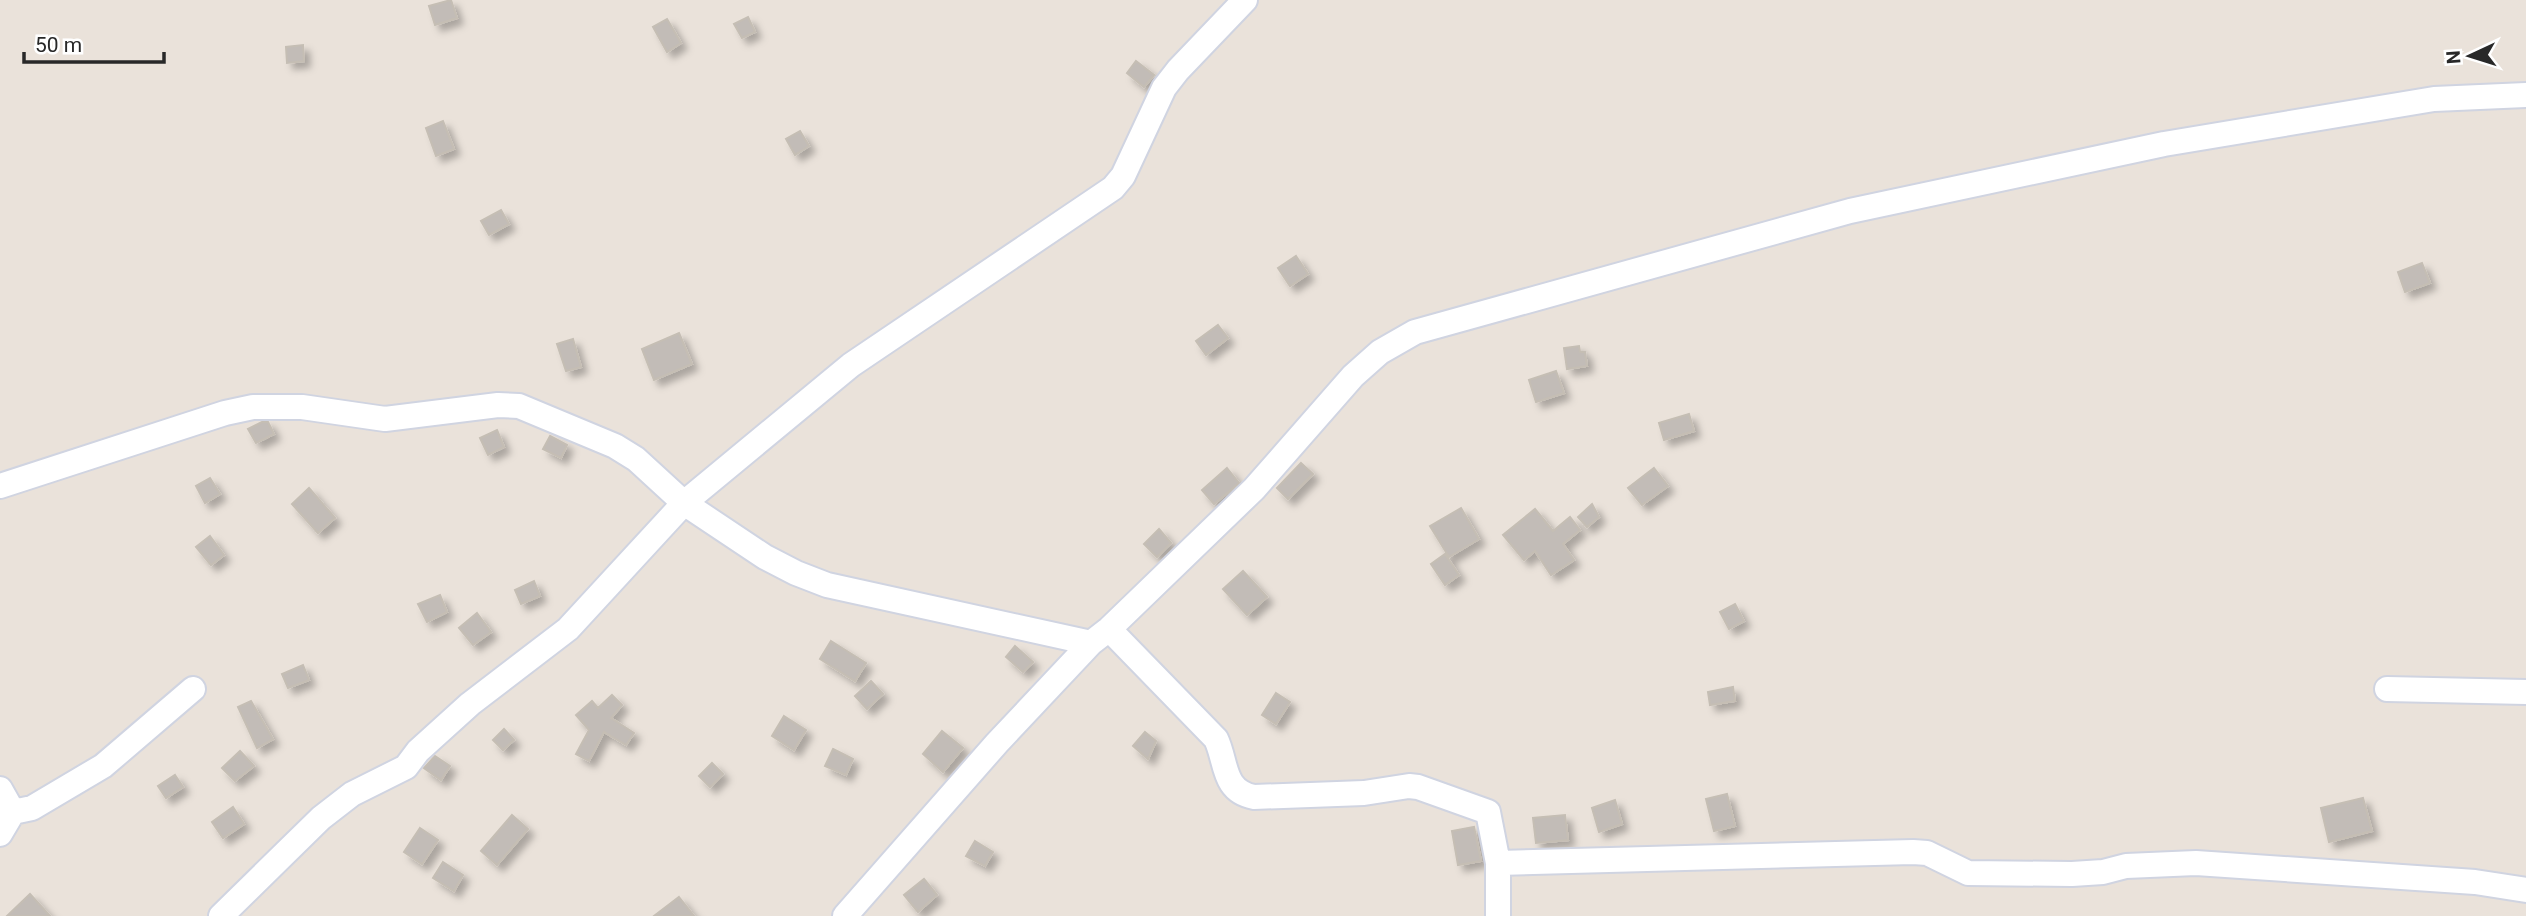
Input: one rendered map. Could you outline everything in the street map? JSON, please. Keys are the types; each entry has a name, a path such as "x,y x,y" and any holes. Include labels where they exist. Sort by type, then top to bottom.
{"street":[{"path":"221,916 321,818 352,794 406,767 418,751 470,704 568,629 684,503 851,365 1113,188 1123,176 1164,88 1245,0"},
{"path":"845,916 997,743 1100,636 1254,489 1353,376 1380,352 1415,332 1850,211 2164,144 2434,99 2526,95"},
{"path":"0,486 225,413 253,407 302,407 385,419 498,405 519,406 615,446 636,459 684,503 765,557 827,584 1100,636 1216,738 1226,773 1234,788 1242,794 1364,793 1418,786 1488,812 1498,863 1498,916"},
{"path":"0,834 13,812 32,808 103,766 193,689"},
{"path":"2387,689 2526,692"},
{"path":"0,789 13,812"},
{"path":"1498,863 1913,852 1927,853 1968,873 2072,874 2103,872 2126,866 2196,863 2475,883 2526,890"}],"building":[{"path":"451,0 457,18 435,25 429,6"},
{"path":"748,17 755,32 742,38 734,24"},
{"path":"667,19 681,43 667,52 653,27"},
{"path":"303,45 304,61 287,63 286,47"},
{"path":"1136,61 1154,75 1144,87 1127,73"},
{"path":"443,121 454,149 436,156 426,128"},
{"path":"800,131 809,146 795,155 786,139"},
{"path":"501,210 509,224 489,235 481,221"},
{"path":"1296,256 1308,274 1290,286 1278,268"},
{"path":"2422,263 2430,283 2405,292 2398,272"},
{"path":"1218,325 1228,338 1206,355 1196,341"},
{"path":"679,333 692,364 654,380 642,349"},
{"path":"573,339 581,367 566,371 557,344"},
{"path":"1579,346 1580,352 1585,352 1587,366 1567,369 1564,348"},
{"path":"1556,371 1564,393 1536,402 1529,380"},
{"path":"1689,414 1694,431 1664,440 1659,423"},
{"path":"268,422 274,434 256,443 248,429"},
{"path":"497,430 504,447 488,455 480,438"},
{"path":"550,436 567,445 561,458 543,449"},
{"path":"1301,463 1313,474 1288,499 1277,488"},
{"path":"1227,468 1239,483 1214,504 1202,490"},
{"path":"1654,468 1668,486 1642,505 1628,488"},
{"path":"210,478 220,494 205,503 196,486"},
{"path":"309,488 335,518 318,533 292,504"},
{"path":"1592,504 1599,517 1587,527 1578,517"},
{"path":"1461,508 1479,539 1449,557 1430,526"},
{"path":"1535,509 1553,531 1570,517 1580,530 1563,544 1574,560 1551,575 1535,551 1524,560 1503,535"},
{"path":"1159,529 1171,543 1157,557 1144,544"},
{"path":"210,536 224,555 211,565 196,547"},
{"path":"1445,554 1459,575 1445,585 1431,564"},
{"path":"1243,571 1267,597 1247,615 1223,589"},
{"path":"534,581 540,596 521,604 515,590"},
{"path":"440,595 447,612 427,622 418,604"},
{"path":"1735,604 1744,621 1729,629 1720,612"},
{"path":"477,613 491,632 473,645 459,628"},
{"path":"831,641 866,663 855,681 820,659"},
{"path":"1015,646 1033,662 1023,672 1006,657"},
{"path":"303,665 309,680 288,688 282,674"},
{"path":"871,681 883,694 867,709 855,696"},
{"path":"1733,687 1735,701 1710,705 1708,692"},
{"path":"1276,693 1290,702 1276,724 1262,715"},
{"path":"612,695 622,705 611,718 634,733 626,745 604,732 589,761 576,754 589,730 576,715 592,701 598,708"},
{"path":"251,701 273,739 257,748 238,707"},
{"path":"784,716 806,730 794,750 772,736"},
{"path":"504,729 514,740 503,750 493,740"},
{"path":"942,731 963,748 943,772 923,754"},
{"path":"1145,732 1156,741 1148,759 1133,746"},
{"path":"833,749 853,759 846,775 825,766"},
{"path":"240,751 254,766 235,781 222,768"},
{"path":"435,756 450,766 441,780 424,768"},
{"path":"712,763 723,774 710,787 699,776"},
{"path":"175,775 183,787 166,798 158,786"},
{"path":"1727,794 1735,826 1714,831 1706,799"},
{"path":"2363,798 2372,831 2329,842 2321,808"},
{"path":"1615,800 1622,824 1599,832 1592,808"},
{"path":"233,807 244,824 223,838 212,822"},
{"path":"512,815 528,829 497,865 481,851"},
{"path":"1565,815 1568,840 1536,843 1533,818"},
{"path":"1474,827 1481,861 1458,865 1452,831"},
{"path":"420,828 438,840 422,864 404,852"},
{"path":"975,841 993,852 985,866 966,856"},
{"path":"443,862 463,875 454,891 433,878"},
{"path":"924,879 937,895 918,912 904,895"},
{"path":"30,894 50,916 7,916"},
{"path":"679,897 694,916 654,916"}]}
